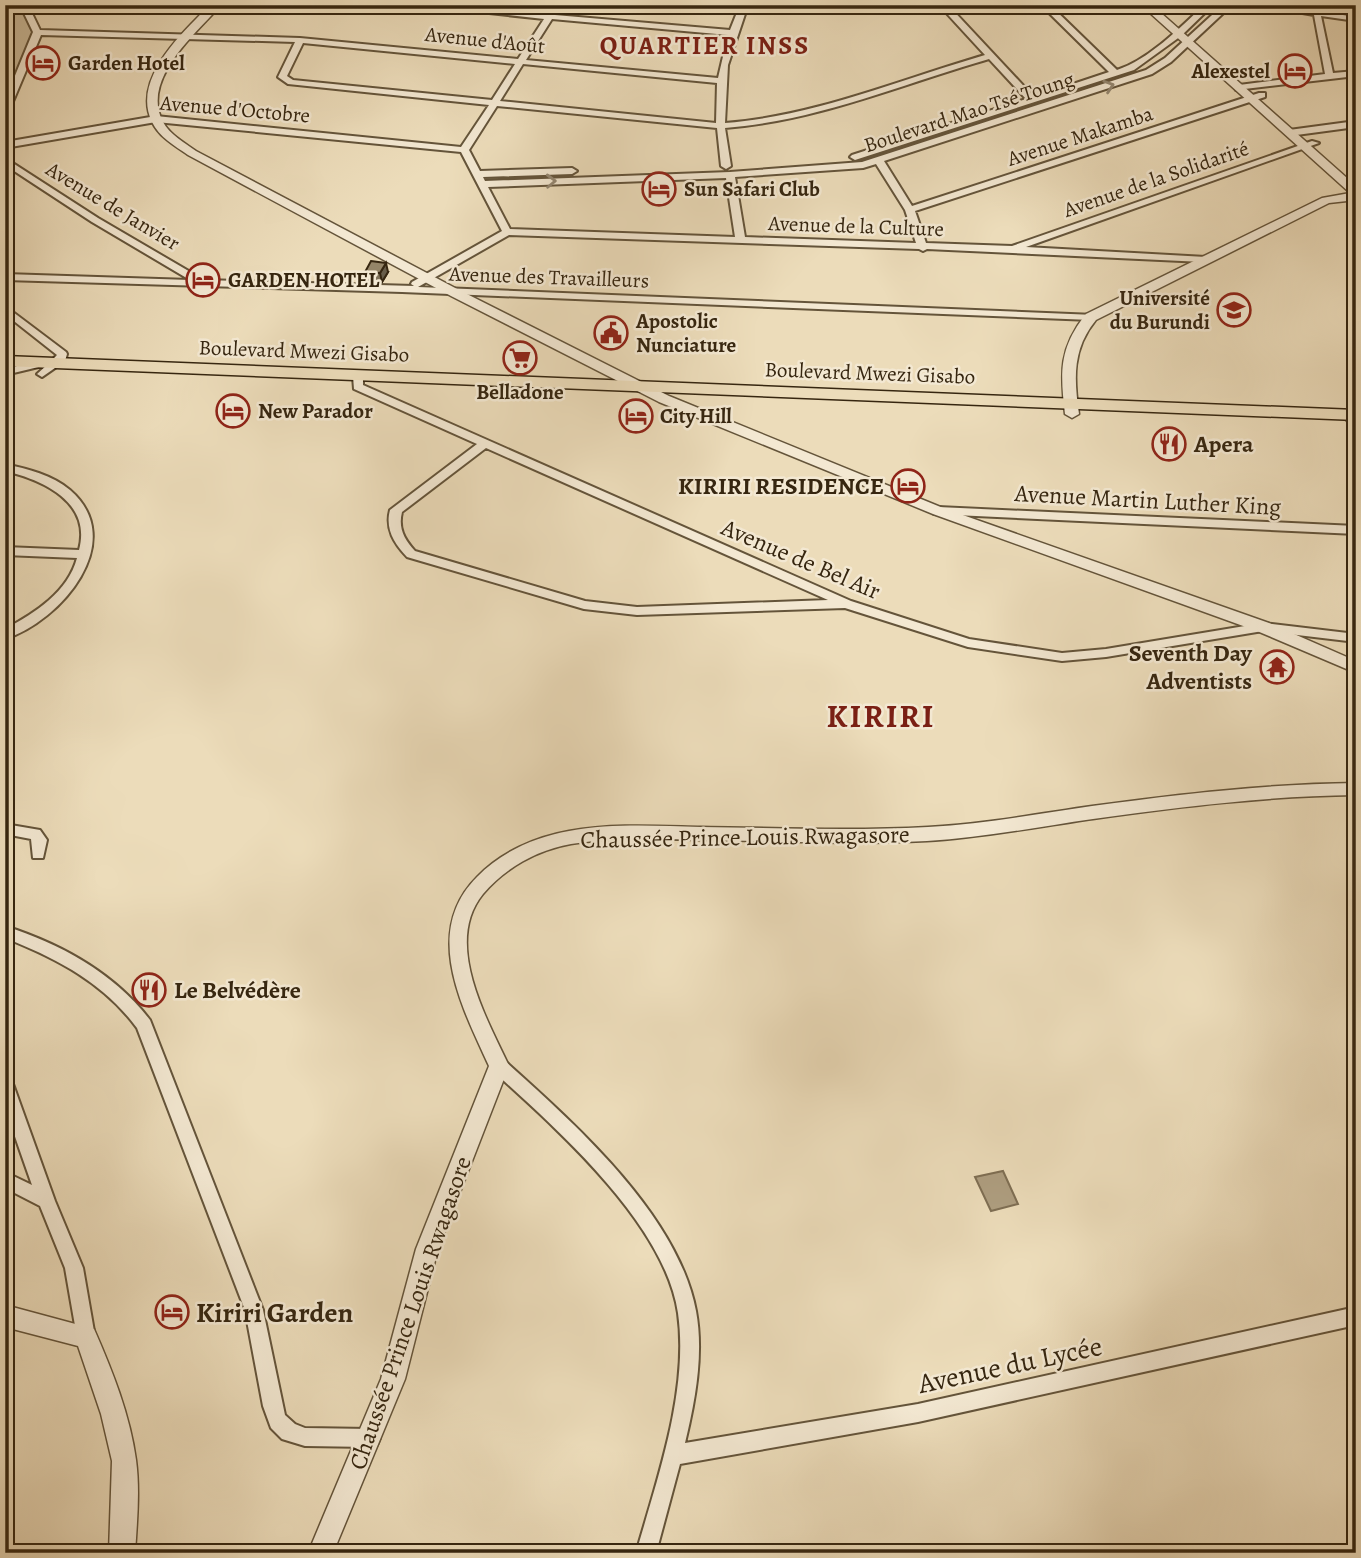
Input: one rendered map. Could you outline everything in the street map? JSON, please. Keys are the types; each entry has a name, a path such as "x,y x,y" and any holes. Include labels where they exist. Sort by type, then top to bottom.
{"main road":[{"name":"Boulevard Mwezi Gisabo","path":"5,361 52,360 358,381 640,387 882,401 1354,421"},
{"name":"Boulevard Mwezi Gisabo","path":"5,372 52,360 85,365 664,399 699,406 882,401"},
{"path":"586,385 597,378 599,366"}],"street":[{"path":"5,111 37,32 24,5"},
{"path":"216,5 184,36 156,80 153,102 156,119 176,142 426,278 664,399"},
{"path":"418,5 731,33"},
{"path":"402,289 507,232 464,150 557,5"},
{"path":"741,241 719,126 720,81 731,33 744,5"},
{"path":"943,5 1032,100"},
{"path":"1045,5 1115,73"},
{"path":"1146,5 1301,131 1309,145 1356,194"},
{"path":"1159,5 1239,88 1255,93 1289,133 1356,181"},
{"name":"Boulevard Mao Tsé Toung","path":"477,174 823,169 879,161 1149,72 1168,60 1209,5"},
{"name":"Boulevard Mao Tsé Toung","path":"483,184 728,170 855,157 1139,64 1228,5"},
{"path":"1259,5 1317,16 1356,19"},
{"path":"1317,16 1329,75"},
{"name":"Avenue d'Août","path":"37,32 300,40 720,81"},
{"path":"300,40 282,77 286,81 719,126 753,124 801,113 990,56"},
{"name":"Avenue Makamba","path":"910,210 1255,93 1329,75 1356,73"},
{"path":"5,86 18,84"},
{"name":"Avenue d'Octobre","path":"5,145 156,119 464,150"},
{"path":"1289,133 1356,124"},
{"name":"Avenue de la Solidarité","path":"1010,249 1309,145"},
{"name":"Avenue de Janvier","path":"5,161 95,220 201,282"},
{"path":"879,161 910,210 923,248"},
{"path":"1072,408 1069,353 1078,332 1091,317 1326,200 1339,190 1340,180"},
{"path":"1326,200 1356,194"},
{"name":"Avenue de la Culture","path":"507,232 1010,249 1203,259"},
{"name":"Avenue des Travailleurs","path":"5,277 402,289 1091,317"},
{"path":"5,309 52,360"},
{"name":"Avenue de Bel Air","path":"358,381 485,443 846,604 968,643 1062,657 1106,653 1264,627 1356,638"},
{"path":"699,406 938,511 1264,627 1356,668"},
{"path":"485,443 396,510 393,519 395,531 401,544 411,554 557,598 610,609 637,611 846,604"},
{"path":"5,467 40,476 58,485 80,506 87,521 89,539 72,581 62,594 25,624 5,635"},
{"name":"Avenue Martin Luther King","path":"938,511 1356,530"},
{"path":"5,551 85,554"},
{"name":"Chaussée Prince Louis Rwagasore","path":"320,1553 393,1379 427,1249 499,1066 468,998 459,953 458,927 469,900 494,873 520,854 551,842 588,835 926,834 1262,790 1356,789"},
{"path":"5,829 34,834 40,840 38,854"},
{"path":"5,932 44,947 98,979 120,994 144,1025 254,1310 272,1406 278,1422 289,1432 305,1437 369,1438"},
{"path":"499,1066 574,1136 645,1221 668,1255 687,1312 687,1369 674,1455 646,1553"},
{"path":"5,1084 46,1201 74,1268 86,1337 115,1422 124,1461 122,1553"},
{"path":"5,1179 46,1201"},
{"path":"5,1316 86,1337"},
{"name":"Avenue du Lycée","path":"674,1455 918,1413 1356,1316"}],"shaded area":[{"path":"5,5 20,5 33,33 14,84 5,85"},
{"path":"1003,1171 1018,1204 991,1211 975,1177"}],"building":[{"path":"371,261 386,263 380,273 365,272"}],"place":[{"name":"Garden Hotel","path":"43,63"},
{"name":"Alexestel","path":"1295,71"},
{"name":"Sun Safari Club","path":"659,189"},
{"name":"GARDEN HOTEL","path":"203,280"},
{"name":"Université du Burundi","path":"1234,310"},
{"name":"Apostolic Nunciature","path":"611,333"},
{"name":"Belladone","path":"520,358"},
{"name":"New Parador","path":"233,411"},
{"name":"City Hill","path":"636,416"},
{"name":"Apera","path":"1169,444"},
{"name":"KIRIRI RESIDENCE","path":"908,486"},
{"name":"Seventh Day Adventists","path":"1277,667"},
{"name":"Le Belvédère","path":"149,990"},
{"name":"Kiriri Garden","path":"172,1312"}],"district":[{"name":"QUARTIER INSS","path":"705,45"},
{"name":"KIRIRI","path":"881,716"}]}
